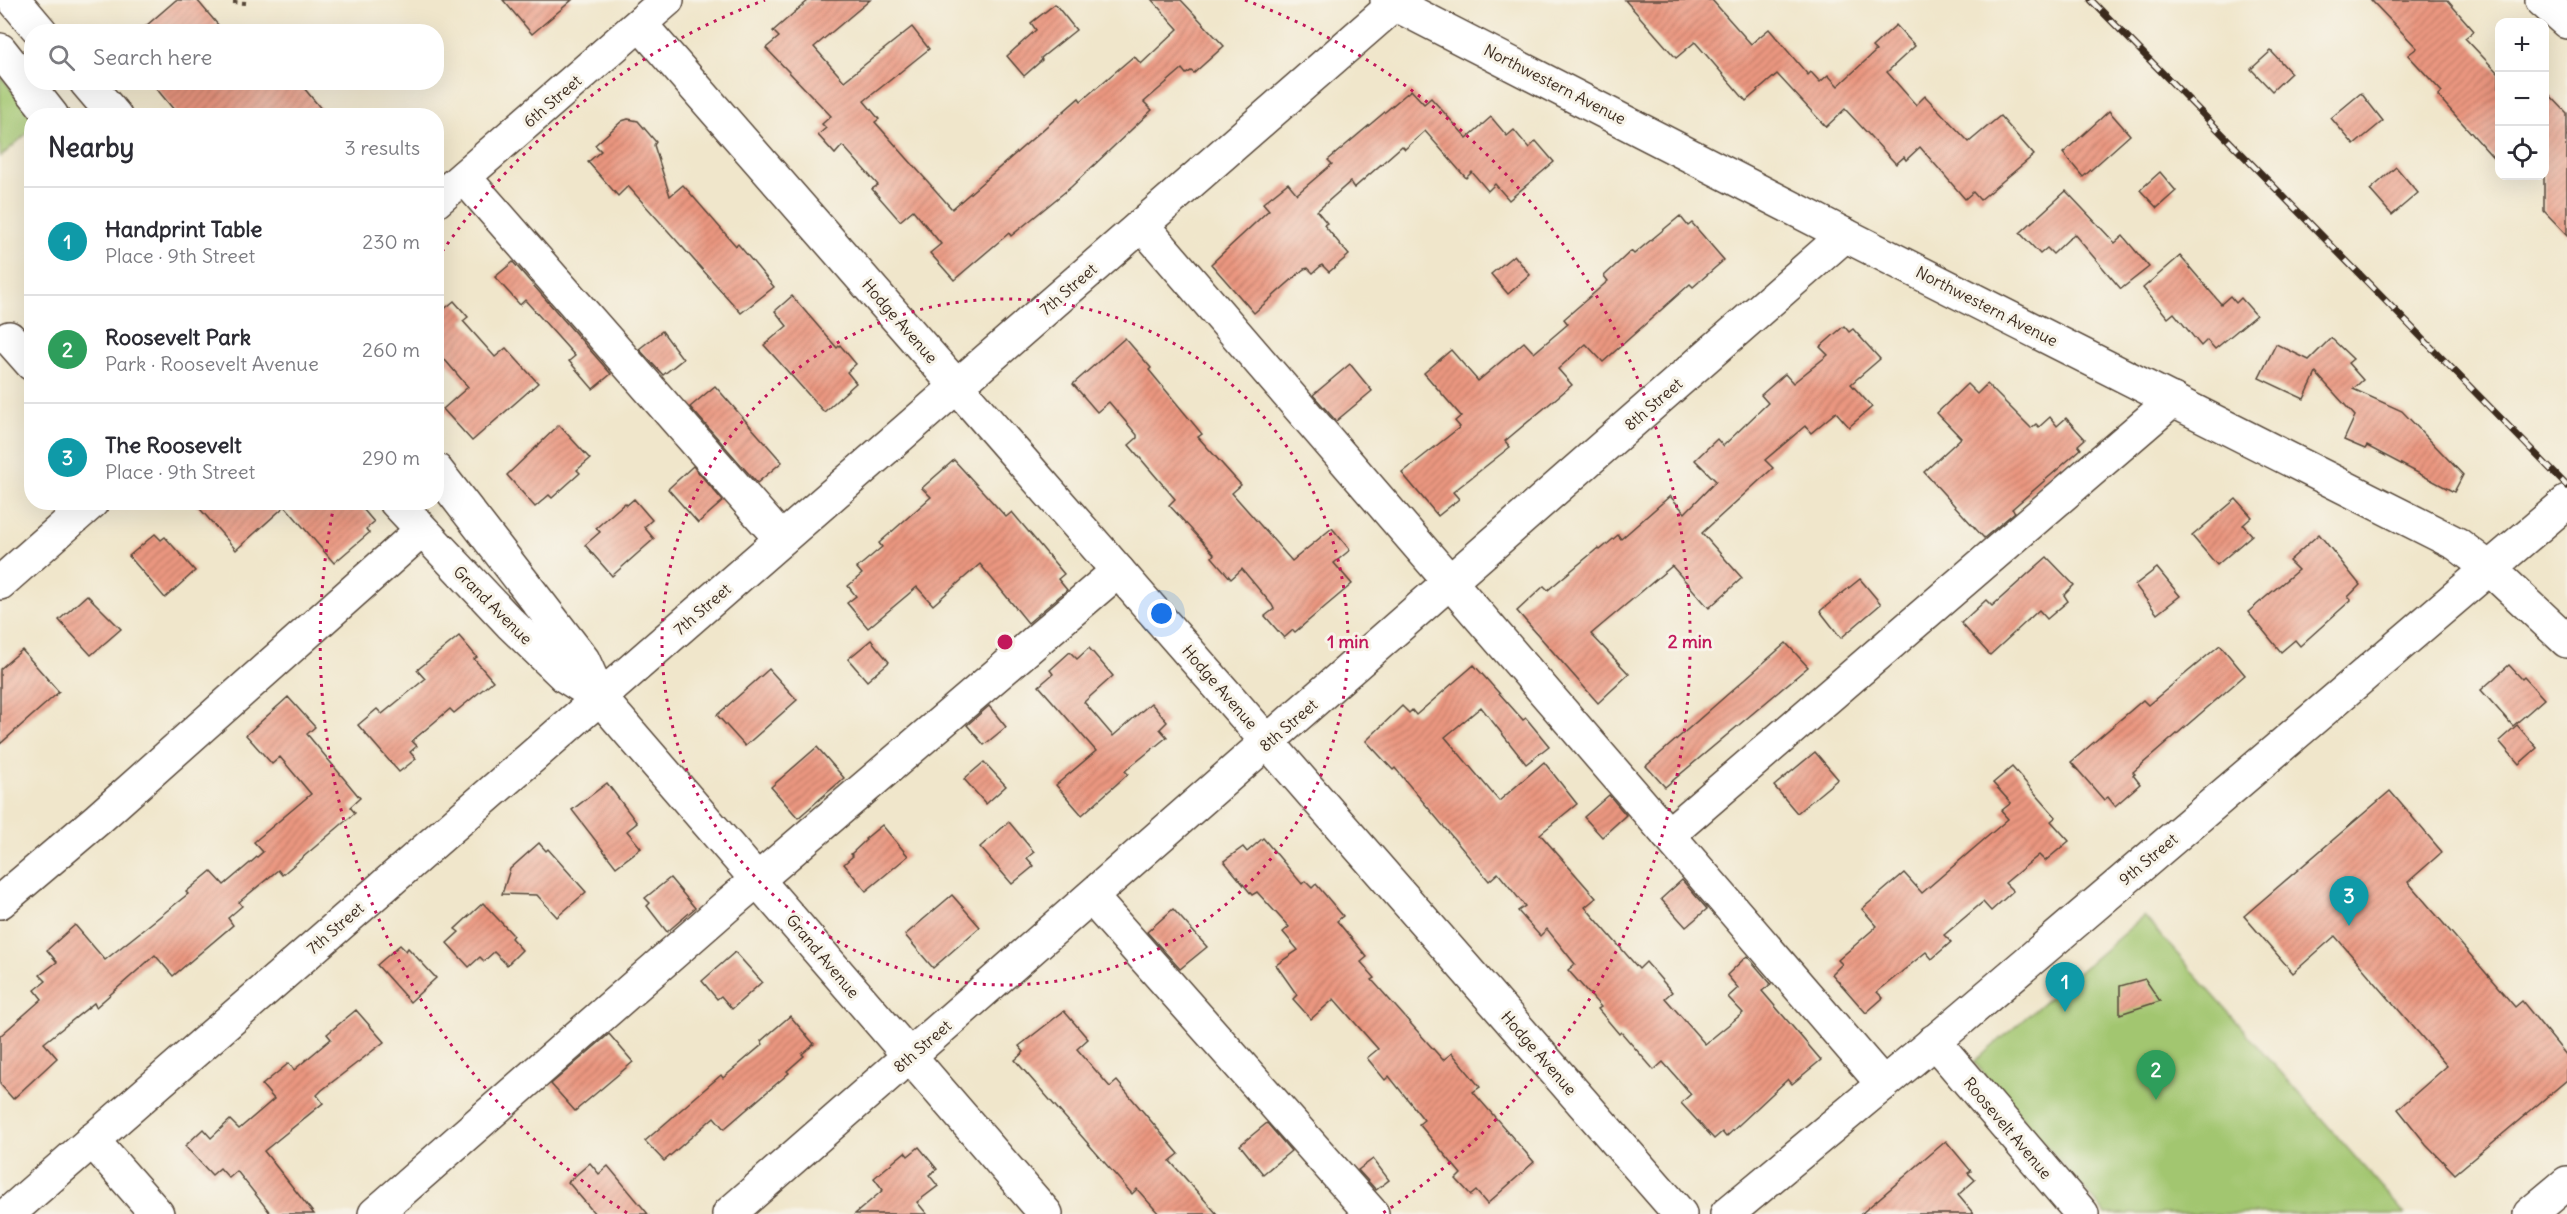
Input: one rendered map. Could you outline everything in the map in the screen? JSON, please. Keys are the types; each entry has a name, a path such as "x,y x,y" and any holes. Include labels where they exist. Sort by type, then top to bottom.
{"street":[{"path":"14,0 34,24"},
{"name":"6th Street","path":"444,194 667,0"},
{"path":"2542,0 2567,22"},
{"name":"7th Street","path":"8,1214 1142,225 1391,2"},
{"name":"Northwestern Avenue","path":"1391,2 1845,235 2457,544 2490,569 2567,641"},
{"name":"Hodge Avenue","path":"640,24 1680,1214"},
{"path":"0,50 24,80"},
{"path":"32,90 46,108"},
{"path":"93,90 108,108"},
{"path":"464,177 781,539"},
{"path":"1142,225 1883,1084"},
{"name":"8th Street","path":"729,1214 1845,235"},
{"path":"9,338 24,355"},
{"path":"1668,835 2173,400"},
{"name":"Grand Avenue","path":"444,480 583,660 600,698"},
{"name":"9th Street","path":"1727,1214 1934,1041 2567,502"},
{"path":"0,583 83,510"},
{"name":"Grand Avenue","path":"403,510 565,676 600,698 1046,1214"},
{"path":"0,902 98,819 421,531"},
{"path":"375,1214 758,879 1118,571"},
{"path":"1091,897 1372,1214"},
{"name":"Roosevelt Avenue","path":"1934,1041 2082,1214"},
{"path":"92,1140 157,1214"},
{"path":"2530,1214 2565,1187"}],"path":[{"path":"233,2 246,3"}],"green space":[{"path":"0,75 26,108 24,136 0,157"},
{"path":"2144,916 2405,1214 2106,1214 1974,1062"}],"building":[{"path":"176,0 197,0 217,24 148,24"},
{"path":"503,0 572,0 532,34"},
{"path":"809,0 870,0 814,47 844,81 912,27 929,49 864,101 879,119 875,122 952,209 1079,98 1081,101 1134,56 1141,64 1178,29 1152,0 1181,0 1224,46 1194,73 1191,71 1186,74 1182,69 1144,102 1152,110 1071,187 1011,236 1009,233 954,280 930,253 941,244 913,210 900,221 872,189 878,185 845,148 842,146 835,154 818,135 826,128 822,124 831,116 766,48 779,37 773,31"},
{"path":"1625,0 1712,0 1751,44 1769,29 1808,75 1811,72 1820,82 1828,75 1838,86 1876,51 1872,47 1896,25 1915,46 1887,72 1916,105 1925,96 1969,142 2000,116 2034,155 1980,200 1973,192 1965,199 1920,147 1906,160 1904,157 1896,164 1845,109 1826,127 1777,74 1746,101 1695,42 1676,58"},
{"path":"2371,0 2447,0 2474,31 2465,38 2495,70 2495,160 2438,96 2442,92 2408,55 2417,48"},
{"path":"1055,4 1076,30 1041,58 1042,60 1024,76 1007,56 1036,30 1031,23"},
{"path":"2271,51 2291,73 2272,91 2251,69"},
{"path":"158,90 306,90 320,108 172,108"},
{"path":"1411,90 1424,104 1431,98 1467,138 1491,117 1507,136 1514,130 1529,148 1536,141 1554,162 1509,200 1495,184 1488,191 1472,172 1466,178 1425,131 1405,149 1402,146 1354,188 1350,182 1317,211 1327,223 1324,225 1349,255 1329,272 1322,265 1313,273 1308,268 1304,269 1254,313 1211,264 1269,210 1263,203 1288,183 1297,194 1332,164 1328,160"},
{"path":"2361,93 2383,121 2354,145 2331,118"},
{"path":"2549,94 2567,113 2567,235 2544,211 2544,180 2549,180"},
{"path":"2109,111 2130,135 2083,177 2063,153"},
{"path":"628,119 638,121 656,142 654,145 670,196 683,185 774,287 741,313 628,186 618,196 588,162 601,151 595,145 622,121"},
{"path":"2396,167 2418,193 2392,215 2370,190"},
{"path":"2160,172 2176,191 2157,208 2140,190"},
{"path":"2066,191 2115,243 2123,236 2149,267 2121,289 2074,234 2053,254 2047,248 2040,254 2020,233"},
{"path":"1680,216 1688,226 1692,223 1724,260 1693,287 1690,284 1603,362 1586,344 1558,369 1572,385 1505,441 1510,447 1453,492 1459,499 1438,516 1402,473 1460,427 1455,421 1461,416 1424,373 1451,350 1478,381 1524,342 1534,353 1568,324 1564,319 1608,281 1604,276 1631,251 1634,254"},
{"path":"1514,255 1530,275 1508,294 1491,274"},
{"path":"2180,256 2221,304 2230,296 2236,303 2241,298 2256,315 2215,349 2207,340 2201,346 2174,313 2168,318 2143,288"},
{"path":"513,262 611,374 593,389 569,361 575,356 525,300 520,305 495,277"},
{"path":"792,296 837,348 840,345 856,364 847,372 856,383 824,412 764,345 787,326 775,311"},
{"path":"454,301 468,317 463,321 495,357 506,348 538,383 472,441 444,410 468,387 444,360 444,309"},
{"path":"1844,326 1849,332 1853,329 1880,359 1851,384 1872,407 1849,427 1836,412 1811,433 1805,426 1765,460 1773,468 1702,533 1742,578 1709,608 1672,566 1591,634 1629,674 1598,703 1517,611 1544,586 1548,590 1598,548 1600,550 1618,535 1621,539 1670,496 1685,513 1716,481 1695,460 1717,439 1723,446 1768,403 1761,395 1785,374 1793,383 1828,355 1820,347"},
{"path":"662,331 683,359 663,375 639,349"},
{"path":"1125,338 1202,434 1198,437 1241,485 1232,493 1292,561 1332,528 1350,550 1334,563 1352,584 1295,632 1293,630 1284,638 1265,616 1274,609 1272,605 1242,569 1231,579 1212,557 1214,554 1169,505 1175,499 1129,445 1137,438 1137,435 1109,402 1097,412 1073,384"},
{"path":"2331,338 2353,359 2348,363 2363,380 2353,389 2402,411 2463,475 2454,492 2367,446 2365,449 2344,440 2355,416 2316,373 2304,399 2259,378 2276,344 2309,360"},
{"path":"1350,364 1372,391 1336,421 1313,395"},
{"path":"1967,384 1977,394 1987,384 2031,428 2036,424 2039,427 2050,417 2057,426 2066,418 2085,439 2078,445 2081,449 2012,509 2015,512 1984,538 1924,472 1961,438 1937,413"},
{"path":"715,386 782,462 757,483 690,407"},
{"path":"559,425 590,459 577,470 580,473 552,498 549,495 535,507 507,475"},
{"path":"954,460 1006,517 1012,512 1064,574 1058,579 1067,590 1028,623 980,564 933,605 917,587 868,628 847,603 856,596 848,586 862,574 857,568 882,547 879,543 931,497 922,488"},
{"path":"693,466 723,501 698,523 668,489"},
{"path":"634,499 652,520 644,527 654,539 612,576 585,545 600,532 596,528 625,503 627,505"},
{"path":"2236,499 2252,517 2243,525 2252,535 2217,565 2192,536"},
{"path":"201,510 281,510 236,550"},
{"path":"288,510 364,510 374,522 366,529 369,533 334,563"},
{"path":"155,534 161,540 165,537 195,571 165,598 129,556"},
{"path":"2319,534 2360,585 2348,597 2351,600 2300,646 2295,640 2281,652 2248,612 2298,570 2289,561"},
{"path":"2047,557 2074,585 2064,595 2068,601 2047,619 2039,610 1990,655 1961,623 1986,600 1992,606"},
{"path":"2157,568 2180,596 2157,614 2135,585"},
{"path":"1860,579 1881,604 1841,638 1820,611"},
{"path":"87,595 121,629 91,655 59,620"},
{"path":"459,636 477,657 474,659 493,681 454,713 450,709 412,741 417,746 410,752 416,759 399,772 358,725 377,709 382,714 425,679 417,670"},
{"path":"871,640 889,662 867,681 848,659"},
{"path":"1786,643 1808,667 1665,787 1646,766"},
{"path":"2220,645 2245,675 2133,772 2140,784 2115,806 2108,797 2104,800 2071,762 2143,700 2148,705"},
{"path":"1089,648 1113,676 1084,702 1113,736 1151,703 1167,722 1160,729 1167,737 1125,771 1128,774 1082,815 1056,785 1096,751 1039,686 1053,674 1050,670 1070,652 1077,659"},
{"path":"22,650 59,692 0,744 0,669"},
{"path":"1474,665 1523,720 1526,718 1549,746 1526,764 1481,707 1445,737 1499,801 1544,762 1577,804 1540,834 1596,898 1585,907 1639,969 1646,962 1672,992 1665,998 1705,1044 1743,1013 1728,997 1738,988 1727,975 1747,956 1771,984 1762,991 1821,1060 1792,1084 1788,1079 1726,1137 1722,1132 1714,1139 1681,1103 1691,1094 1663,1062 1654,1070 1621,1032 1619,1034 1598,1009 1601,1007 1568,970 1575,964 1547,929 1540,936 1518,911 1525,906 1498,873 1489,881 1395,768 1393,770 1366,741 1402,706 1409,713 1412,710 1416,715"},
{"path":"2509,665 2522,679 2524,677 2544,699 2513,726 2481,690"},
{"path":"769,669 797,700 745,746 717,715"},
{"path":"288,697 315,727 307,734 360,798 350,807 355,813 282,875 278,870 239,902 242,906 228,918 233,925 173,976 155,955 96,1007 94,1003 44,1043 57,1058 13,1099 0,1084 0,1036 42,999 35,990 46,981 40,975 57,962 47,950 75,925 105,960 188,894 186,892 211,871 224,885 263,852 254,842 311,794 280,757 272,764 246,735"},
{"path":"989,706 1006,727 984,745 967,725"},
{"path":"2517,725 2537,748 2519,764 2499,741"},
{"path":"817,747 844,778 798,818 771,787"},
{"path":"1815,752 1838,779 1797,813 1774,786"},
{"path":"984,762 1006,786 986,804 964,779"},
{"path":"2012,767 2056,817 2051,821 2069,841 2045,861 2039,855 2005,883 2013,891 1991,911 1983,902 1944,935 1951,942 1932,959 1926,952 1877,992 1883,998 1866,1013 1832,974 1842,964 1838,960 1877,926 1862,909 1904,873 1922,893 2008,819 2001,811 2011,803 1993,783"},
{"path":"607,783 637,823 627,831 641,848 616,867 572,810"},
{"path":"2390,791 2442,852 2408,882 2515,1007 2522,1001 2567,1056 2567,1080 2455,1174 2426,1144 2398,1109 2447,1066 2335,936 2293,973 2244,916"},
{"path":"1609,795 1626,815 1602,837 1584,817"},
{"path":"1009,822 1034,852 1027,858 1034,866 1012,884 980,847"},
{"path":"882,825 908,856 866,891 844,864 865,839"},
{"path":"1263,838 1302,884 1305,881 1312,888 1316,884 1343,916 1337,921 1367,957 1361,962 1375,978 1372,980 1443,1060 1452,1053 1480,1087 1473,1092 1534,1162 1487,1204 1476,1191 1471,1195 1456,1179 1461,1174 1419,1124 1424,1120 1389,1076 1385,1080 1367,1058 1378,1049 1334,999 1311,1019 1293,999 1297,995 1276,965 1298,950 1283,932 1289,927 1257,892 1252,895 1224,861 1243,847 1247,852"},
{"path":"539,843 546,851 548,849 586,892 557,917 537,895 502,894 510,869"},
{"path":"670,878 695,908 667,932 647,906 650,903 645,898"},
{"path":"1682,880 1707,909 1686,927 1661,899"},
{"path":"952,895 980,927 933,968 905,935"},
{"path":"483,903 513,935 511,938 522,950 507,965 494,952 484,961 480,957 469,967 447,943 459,932 455,929"},
{"path":"1173,909 1207,947 1180,969 1147,932"},
{"path":"400,945 406,951 408,948 436,978 410,1002 377,965"},
{"path":"735,952 762,982 732,1009 721,996 717,999 702,981"},
{"path":"2145,979 2160,1001 2120,1014 2120,986"},
{"path":"356,1010 384,1042 322,1090 317,1095 323,1103 264,1151 314,1214 271,1214 237,1171 229,1178 220,1168 212,1175 185,1146 203,1129 211,1138 230,1120 239,1129 274,1099 262,1085 289,1063 294,1070 331,1039 327,1034"},
{"path":"1064,1011 1088,1039 1077,1049 1110,1087 1117,1081 1179,1154 1170,1161 1217,1214 1159,1214 1137,1189 1132,1194 1015,1060 1024,1052 1019,1046"},
{"path":"790,1016 814,1044 802,1054 804,1056 787,1071 789,1073 724,1129 714,1117 664,1161 645,1141 721,1075 723,1078 763,1044 761,1041"},
{"path":"609,1034 633,1062 575,1111 551,1084"},
{"path":"1267,1123 1291,1151 1263,1174 1240,1145"},
{"path":"1946,1141 1971,1171 1968,1173 1975,1180 1958,1195 1974,1214 1861,1214"},
{"path":"919,1147 937,1169 929,1175 938,1186 917,1202 927,1214 855,1214 883,1190 874,1178 905,1152 908,1156"},
{"path":"1373,1159 1389,1180 1376,1190 1358,1170"},
{"path":"590,1163 599,1174 608,1166 648,1214 595,1214 568,1182"}],"railway":[{"path":"2091,0 2567,486"}],"place":[{"name":"The Roosevelt","path":"2349,926"},
{"name":"Handprint Table","path":"2065,1012"},
{"name":"Roosevelt Park","path":"2156,1100"}]}
